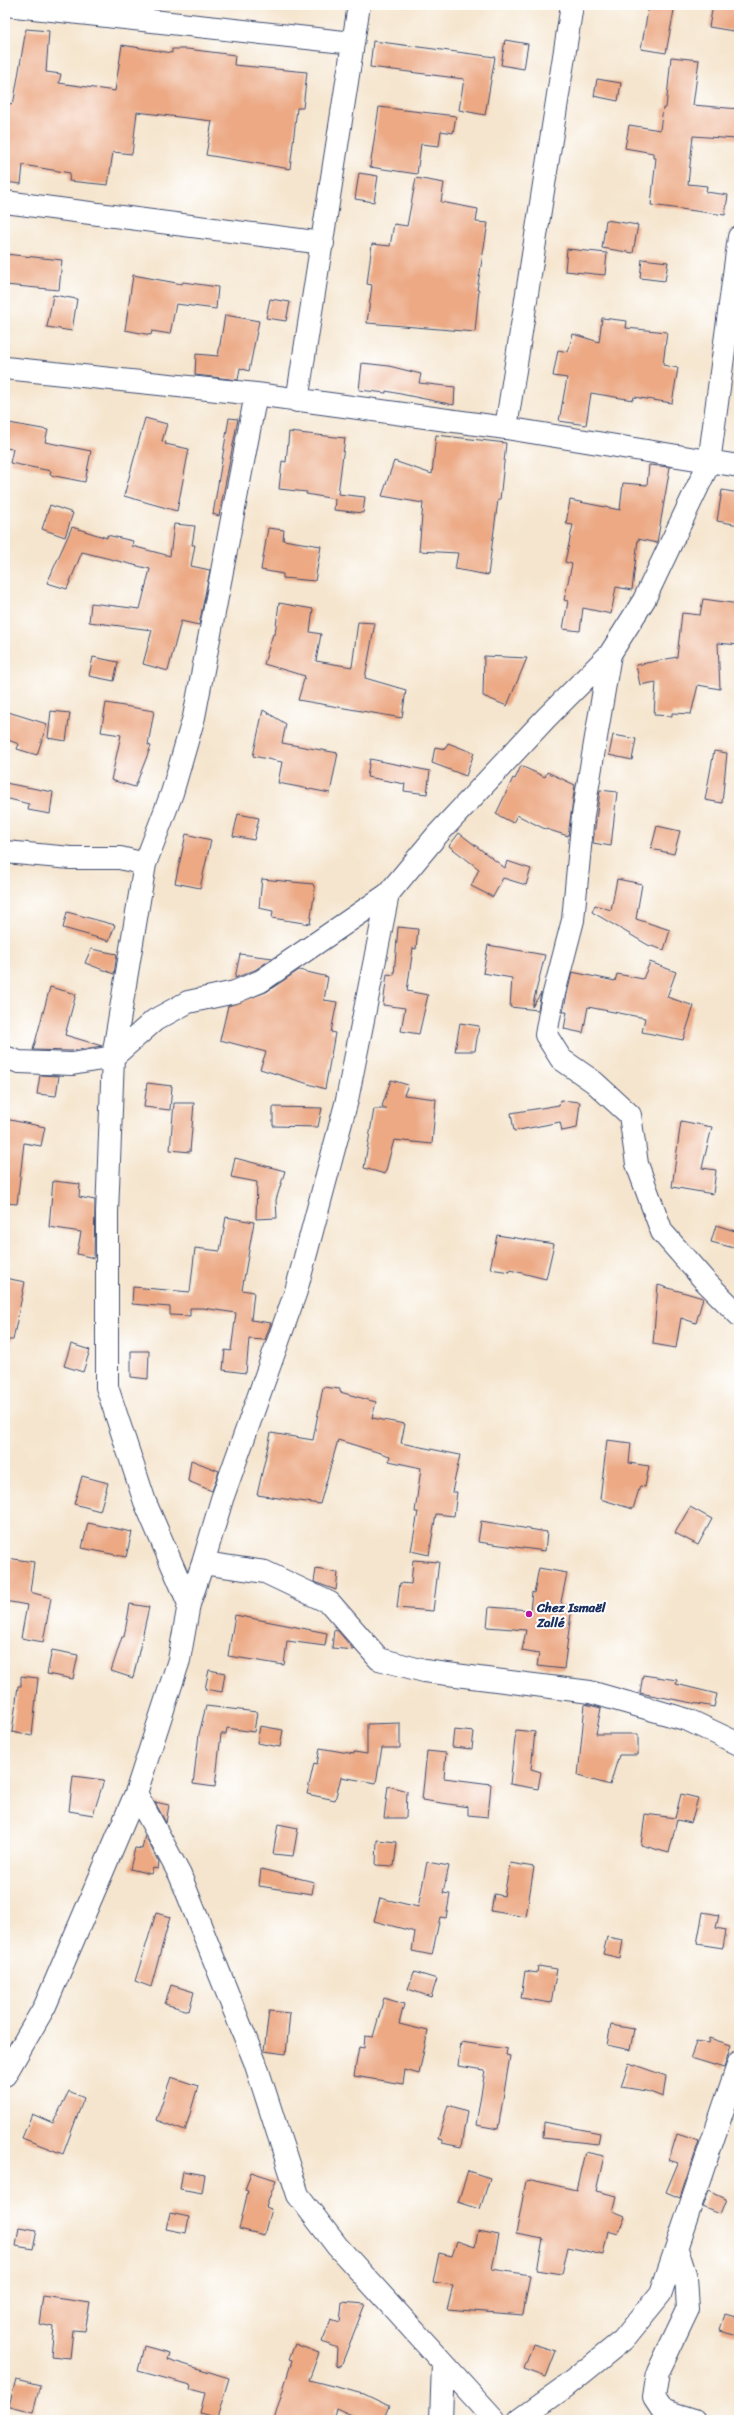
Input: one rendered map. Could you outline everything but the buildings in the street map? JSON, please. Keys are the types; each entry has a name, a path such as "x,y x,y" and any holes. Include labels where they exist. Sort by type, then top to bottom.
{"street":[{"path":"6,5 129,12 353,43"},
{"path":"297,401 323,243 359,5"},
{"path":"506,428 572,5"},
{"path":"5,202 323,243"},
{"path":"5,1057 19,1062 72,1064 113,1057 155,1020 188,1002 235,992 261,981 388,894 437,835 546,718 610,654 644,600 709,463 739,237"},
{"path":"5,368 256,394 297,401 506,428 709,463 739,466"},
{"path":"189,1604 145,1502 107,1386 107,1213 113,1057 145,864 172,793 194,717 256,394"},
{"path":"610,654 583,814 574,920 552,1001 546,1035 561,1059 594,1082 630,1115 637,1164 662,1232 705,1281 739,1315"},
{"path":"8,850 71,858 120,858 145,864"},
{"path":"5,2075 45,2006 136,1793 179,1660 189,1604 222,1499 296,1291 347,1100 388,894"},
{"path":"203,1563 264,1572 330,1603 379,1659 424,1671 590,1692 688,1720 739,1744"},
{"path":"136,1793 180,1875 255,2062 298,2195 337,2246 495,2420"},
{"path":"519,2420 565,2387 623,2340 661,2294 739,2062"},
{"path":"677,2249 686,2278 688,2309 658,2372 654,2398 662,2410 694,2420"},
{"path":"441,2420 444,2364"}],"place":[{"name":"Chez Ismaël Zallé","path":"529,1614"}]}
